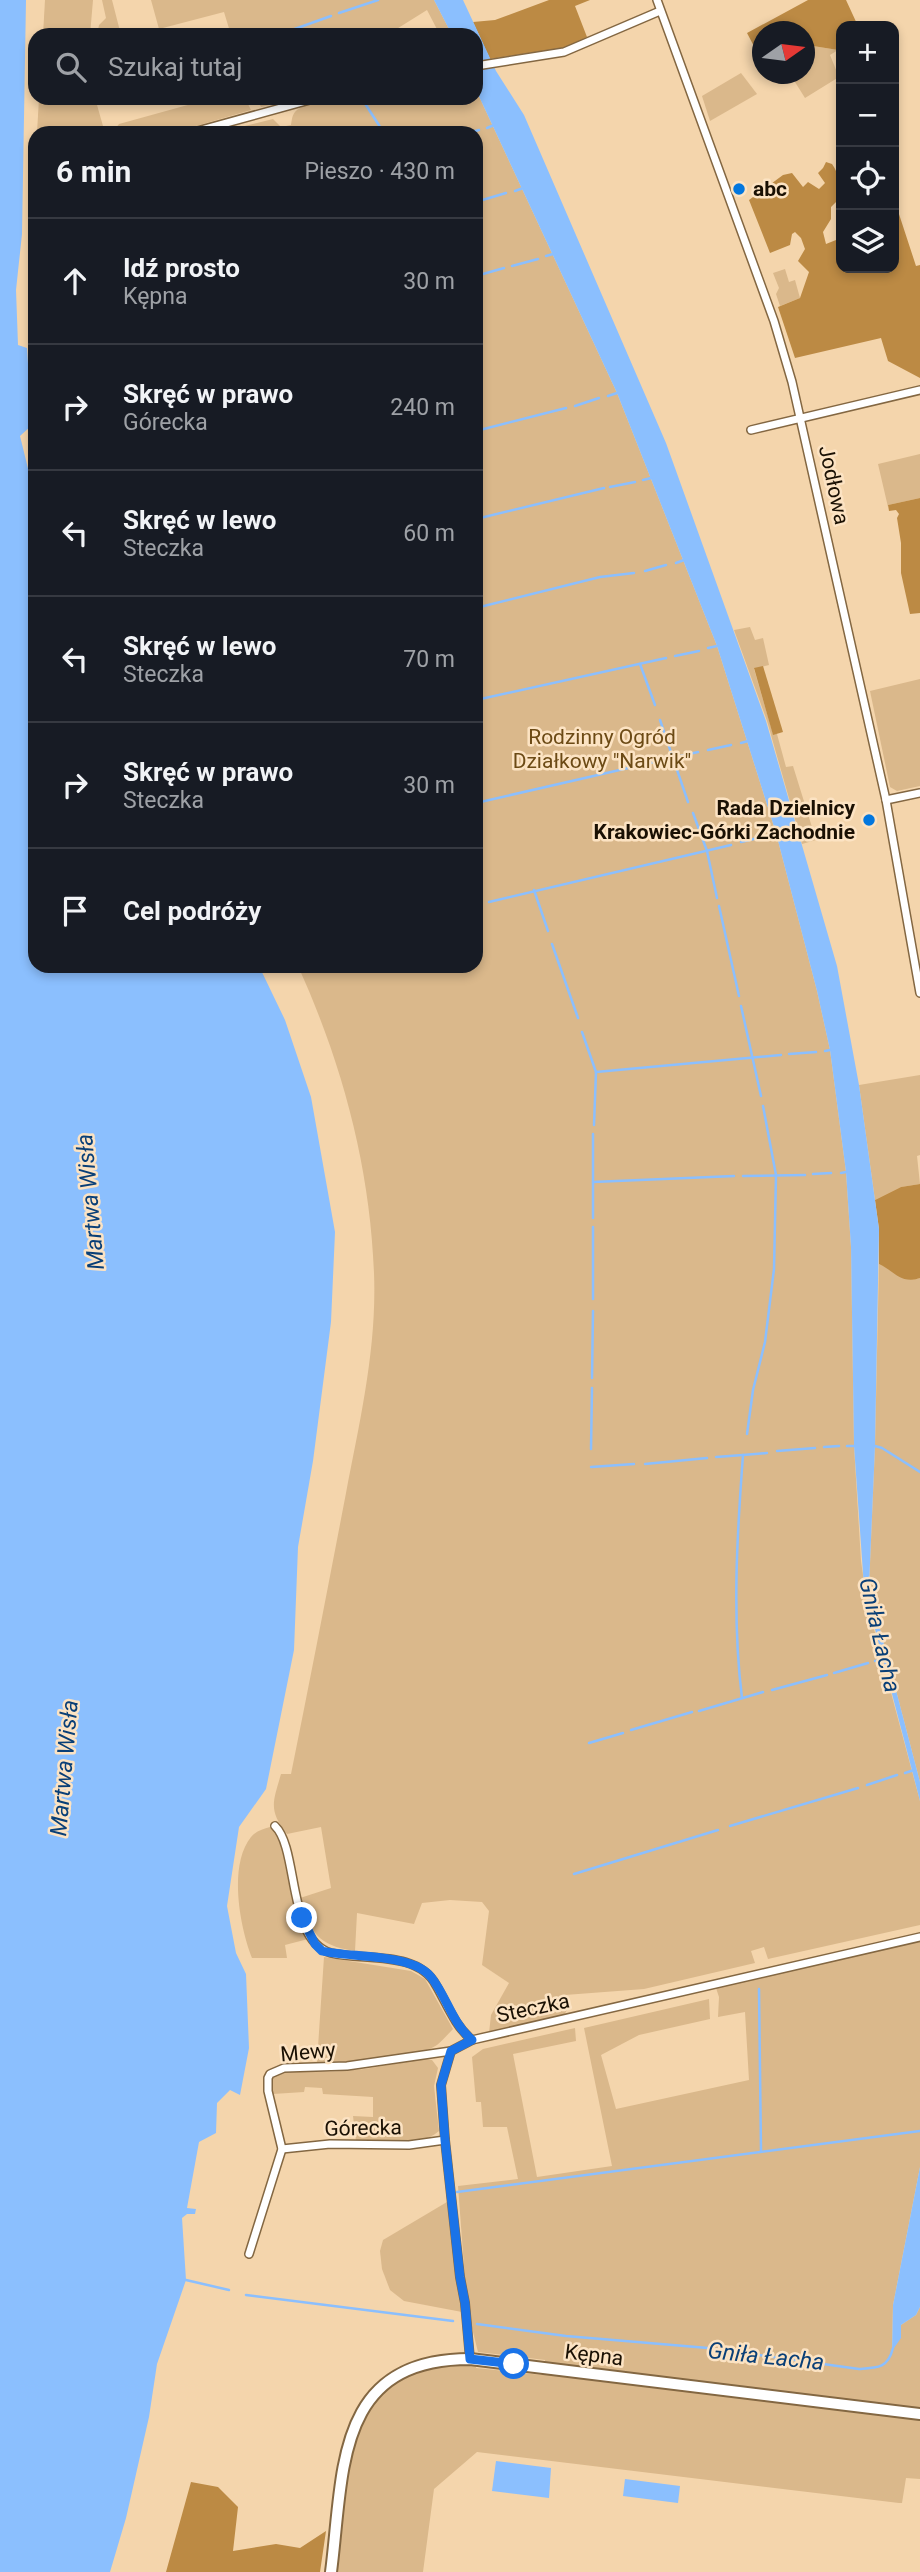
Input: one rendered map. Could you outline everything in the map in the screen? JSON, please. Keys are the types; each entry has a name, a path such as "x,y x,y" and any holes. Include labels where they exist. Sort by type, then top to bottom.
{"street":[{"name":"Jodłowa","path":"657,0 771,314 802,418 886,800 920,993"},
{"path":"483,65 564,52 660,11"},
{"path":"215,126 292,105"},
{"path":"751,430 920,390"},
{"path":"886,800 920,793"},
{"name":"Steczka","path":"275,1826 284,1841 295,1897 315,1944 322,1951 395,1960 423,1969 435,1982 462,2032 472,2040 920,1937"},
{"path":"470,2359 441,2085 451,2051 472,2040"},
{"name":"Mewy","path":"282,2149 268,2091 268,2078 273,2072 291,2067 358,2065 451,2051"},
{"name":"Górecka","path":"282,2149 330,2144 409,2145 445,2140"},
{"path":"249,2254 282,2149"},
{"name":"Kępna","path":"331,2572 346,2451 351,2433 364,2407 391,2380 416,2367 442,2360 470,2359 920,2414"}],"green space":[{"path":"45,0 93,0 91,28 43,28"},
{"path":"102,0 112,0 119,28 98,28 106,18"},
{"path":"151,0 434,0 448,28 436,28 427,10 398,28 229,28 224,12 159,28"},
{"path":"815,46 836,50 830,55 836,70 836,79 805,98 796,84 815,84"},
{"path":"741,73 757,94 710,121 702,96"},
{"path":"39,105 97,105 103,126 37,126"},
{"path":"188,105 248,105 251,110 196,126 117,126"},
{"name":"Rodzinny Ogród Działkowy \"Narwik\"","path":"308,105 483,105 617,393 717,646 776,833 830,1050 846,1172 851,1247 854,1446 861,1561 867,1603 920,1801 920,1925 768,1959 764,1947 751,1951 755,1963 644,1989 565,1995 567,2010 564,2015 489,2033 491,2015 509,1983 482,1965 489,1911 482,1902 450,1900 422,1903 414,1924 357,1913 355,1951 332,1945 312,1929 300,1898 331,1888 321,1827 287,1834 277,1818 274,1806 281,1774 291,1774 305,1704 362,1411 374,1301 371,1233 360,1154 328,1040 301,973 483,973 483,126 286,126 291,125 297,110"},
{"path":"273,119 280,126 244,126"},
{"path":"785,269 789,282 795,280 800,298 780,306 776,294 779,288 773,273"},
{"path":"920,454 920,498 888,507 878,464"},
{"path":"750,627 755,640 763,638 769,665 754,669 773,734 777,734 786,767 793,766 816,840 802,844 767,721 734,630"},
{"path":"920,679 920,786 897,791 890,787 870,691"},
{"path":"920,1075 920,1155 917,1156 920,1184 901,1187 875,1200 859,1085"},
{"path":"879,1264 913,1280 920,1278 920,1782 869,1587"},
{"path":"270,1827 280,1835 292,1900 308,1939 285,1945 287,1958 252,1958 240,1914 240,1864 251,1837"},
{"path":"920,1940 920,2167 893,2305 892,2349 901,2325 916,2315 920,2307 920,2409 545,2363 545,2360 478,2352 470,2320 465,2280 458,2186 518,2179 507,2127 483,2127 481,2102 476,2102 472,2057 483,2049 575,2028 576,2041 513,2054 537,2177 612,2166 584,2028 709,1999 710,2019 639,2035 601,2055 616,2109 749,2080 745,2012 718,2017 719,1997 716,1988"},
{"path":"324,1957 411,1971 425,1979 453,2029 437,2045 411,2055 379,2060 317,2062"},
{"path":"432,2060 438,2068 434,2086 439,2131 421,2140 399,2143 356,2141 353,2116 373,2117 373,2097 323,2094 322,2088 305,2087 304,2092 273,2094 271,2080 277,2073 291,2070 330,2072 365,2069"},
{"path":"447,2202 462,2312 404,2301 390,2290 382,2269 380,2251 383,2240"},
{"path":"452,2364 476,2364 476,2368 542,2375 543,2372 920,2419 920,2479 906,2478 902,2503 899,2503 477,2452 434,2489 423,2572 336,2572 349,2460 363,2419 383,2393 401,2379 420,2370"}],"shaded area":[{"path":"549,0 590,0 575,6 587,37 568,47 490,59 483,44 483,28 476,28 473,22 495,20"},
{"path":"808,0 846,0 856,21 836,21 836,50 815,46 815,21 769,21"},
{"path":"826,162 832,164 836,172 836,202 831,207 831,219 823,232 826,244 836,240 836,273 899,273 899,214 916,266 920,265 920,378 888,361 881,338 795,358 778,307 800,298 809,272 798,261 805,249 801,238 795,232 790,245 770,253 749,200 783,175 792,173 803,187 808,182 819,189 825,183 818,173"},
{"path":"920,498 920,613 910,614 901,573 901,543 897,518 899,514 896,510 889,511 888,505"},
{"path":"763,666 783,732 773,735 754,668"},
{"path":"920,1184 920,1278 908,1280 879,1264 879,1229 875,1200 901,1187"},
{"path":"191,2482 218,2487 238,2507 233,2551 276,2544 300,2548 326,2531 320,2572 166,2572"}],"water":[{"name":"Martwa Wisła","path":"0,0 26,0 22,234 16,290 18,345 27,348 28,363 28,429 20,436 28,469 28,973 262,973 285,1020 311,1097 335,1232 331,1322 313,1461 298,1547 294,1650 266,1789 239,1827 227,1906 236,1953 246,1974 249,2048 240,2095 230,2090 217,2103 216,2133 199,2142 187,2208 196,2209 195,2214 187,2214 182,2218 186,2280 157,2364 149,2417 126,2518 110,2572 0,2572"},
{"name":"Gniła Łacha","path":"434,0 463,0 476,28 448,28"},
{"name":"Gniła Łacha","path":"483,43 496,71 524,115 666,443 766,721 837,966 859,1085 879,1229 869,1587 920,1782 920,1801 864,1587 854,1446 851,1247 846,1172 830,1050 776,833 717,646 617,393 483,105"},
{"path":"920,2167 920,2307 916,2315 901,2325 901,2338 892,2351 893,2305"},
{"path":"496,2461 551,2468 549,2498 492,2491"},
{"path":"625,2479 680,2486 678,2503 623,2496"}],"waterway":[{"path":"339,13 378,0"},
{"path":"298,28 331,16"},
{"path":"366,105 379,126"},
{"path":"487,128 494,125"},
{"path":"515,191 523,188"},
{"path":"483,200 506,193"},
{"path":"546,256 553,254"},
{"path":"512,266 538,259"},
{"path":"483,274 504,268"},
{"path":"608,396 617,393"},
{"path":"575,406 599,398"},
{"path":"483,429 566,408"},
{"path":"643,480 651,478"},
{"path":"610,487 635,482"},
{"path":"483,517 604,488"},
{"path":"676,563 684,560"},
{"path":"645,571 666,565"},
{"path":"483,606 600,577 634,573"},
{"path":"708,648 717,646"},
{"path":"675,656 699,651"},
{"path":"483,698 666,658"},
{"path":"640,664 655,705"},
{"path":"660,720 688,802"},
{"path":"741,743 748,741"},
{"path":"708,750 731,745"},
{"path":"483,801 698,752"},
{"path":"693,813 707,851 717,898"},
{"path":"741,842 762,837"},
{"path":"489,902 731,845"},
{"path":"534,890 548,931"},
{"path":"719,906 739,996"},
{"path":"552,944 578,1018"},
{"path":"741,1006 761,1096"},
{"path":"582,1032 596,1072 781,1055"},
{"path":"825,1051 830,1050"},
{"path":"789,1054 816,1052"},
{"path":"594,1125 596,1072"},
{"path":"747,1434 753,1390 765,1342 774,1269 776,1175 763,1106"},
{"path":"593,1134 593,1182 734,1176"},
{"path":"841,1173 846,1172"},
{"path":"813,1174 831,1173"},
{"path":"743,1176 805,1175"},
{"path":"593,1182 593,1218"},
{"path":"593,1227 593,1299"},
{"path":"592,1378 593,1311"},
{"path":"591,1449 592,1388"},
{"path":"824,1447 839,1446"},
{"path":"847,1446 854,1446"},
{"path":"875,1446 920,1472"},
{"path":"777,1451 815,1448"},
{"path":"742,1698 736,1607 743,1455 767,1453"},
{"path":"716,1457 743,1455"},
{"path":"645,1464 707,1458"},
{"path":"591,1467 634,1464"},
{"path":"875,1661 884,1659"},
{"path":"834,1673 868,1663"},
{"path":"772,1690 827,1675"},
{"path":"699,1711 763,1692"},
{"path":"631,1730 692,1712"},
{"path":"589,1743 623,1733"},
{"path":"905,1773 914,1770"},
{"path":"867,1785 897,1775"},
{"path":"730,1826 858,1788"},
{"path":"574,1874 718,1830"},
{"path":"759,1989 761,2151"},
{"path":"457,2192 920,2131"},
{"name":"Gniła Łacha","path":"186,2280 229,2290"},
{"name":"Gniła Łacha","path":"246,2295 453,2321"},
{"name":"Gniła Łacha","path":"477,2324 566,2336 708,2348 859,2369 881,2366 888,2360 893,2348"}],"place":[{"name":"abc","path":"739,189"},
{"name":"Rada Dzielnicy Krakowiec-Górki Zachodnie","path":"869,820"}],"route":[{"path":"302,1918 309,1935 322,1951 395,1960 423,1969 435,1982 462,2032 472,2040 451,2051 441,2085 470,2359 514,2364"}]}
